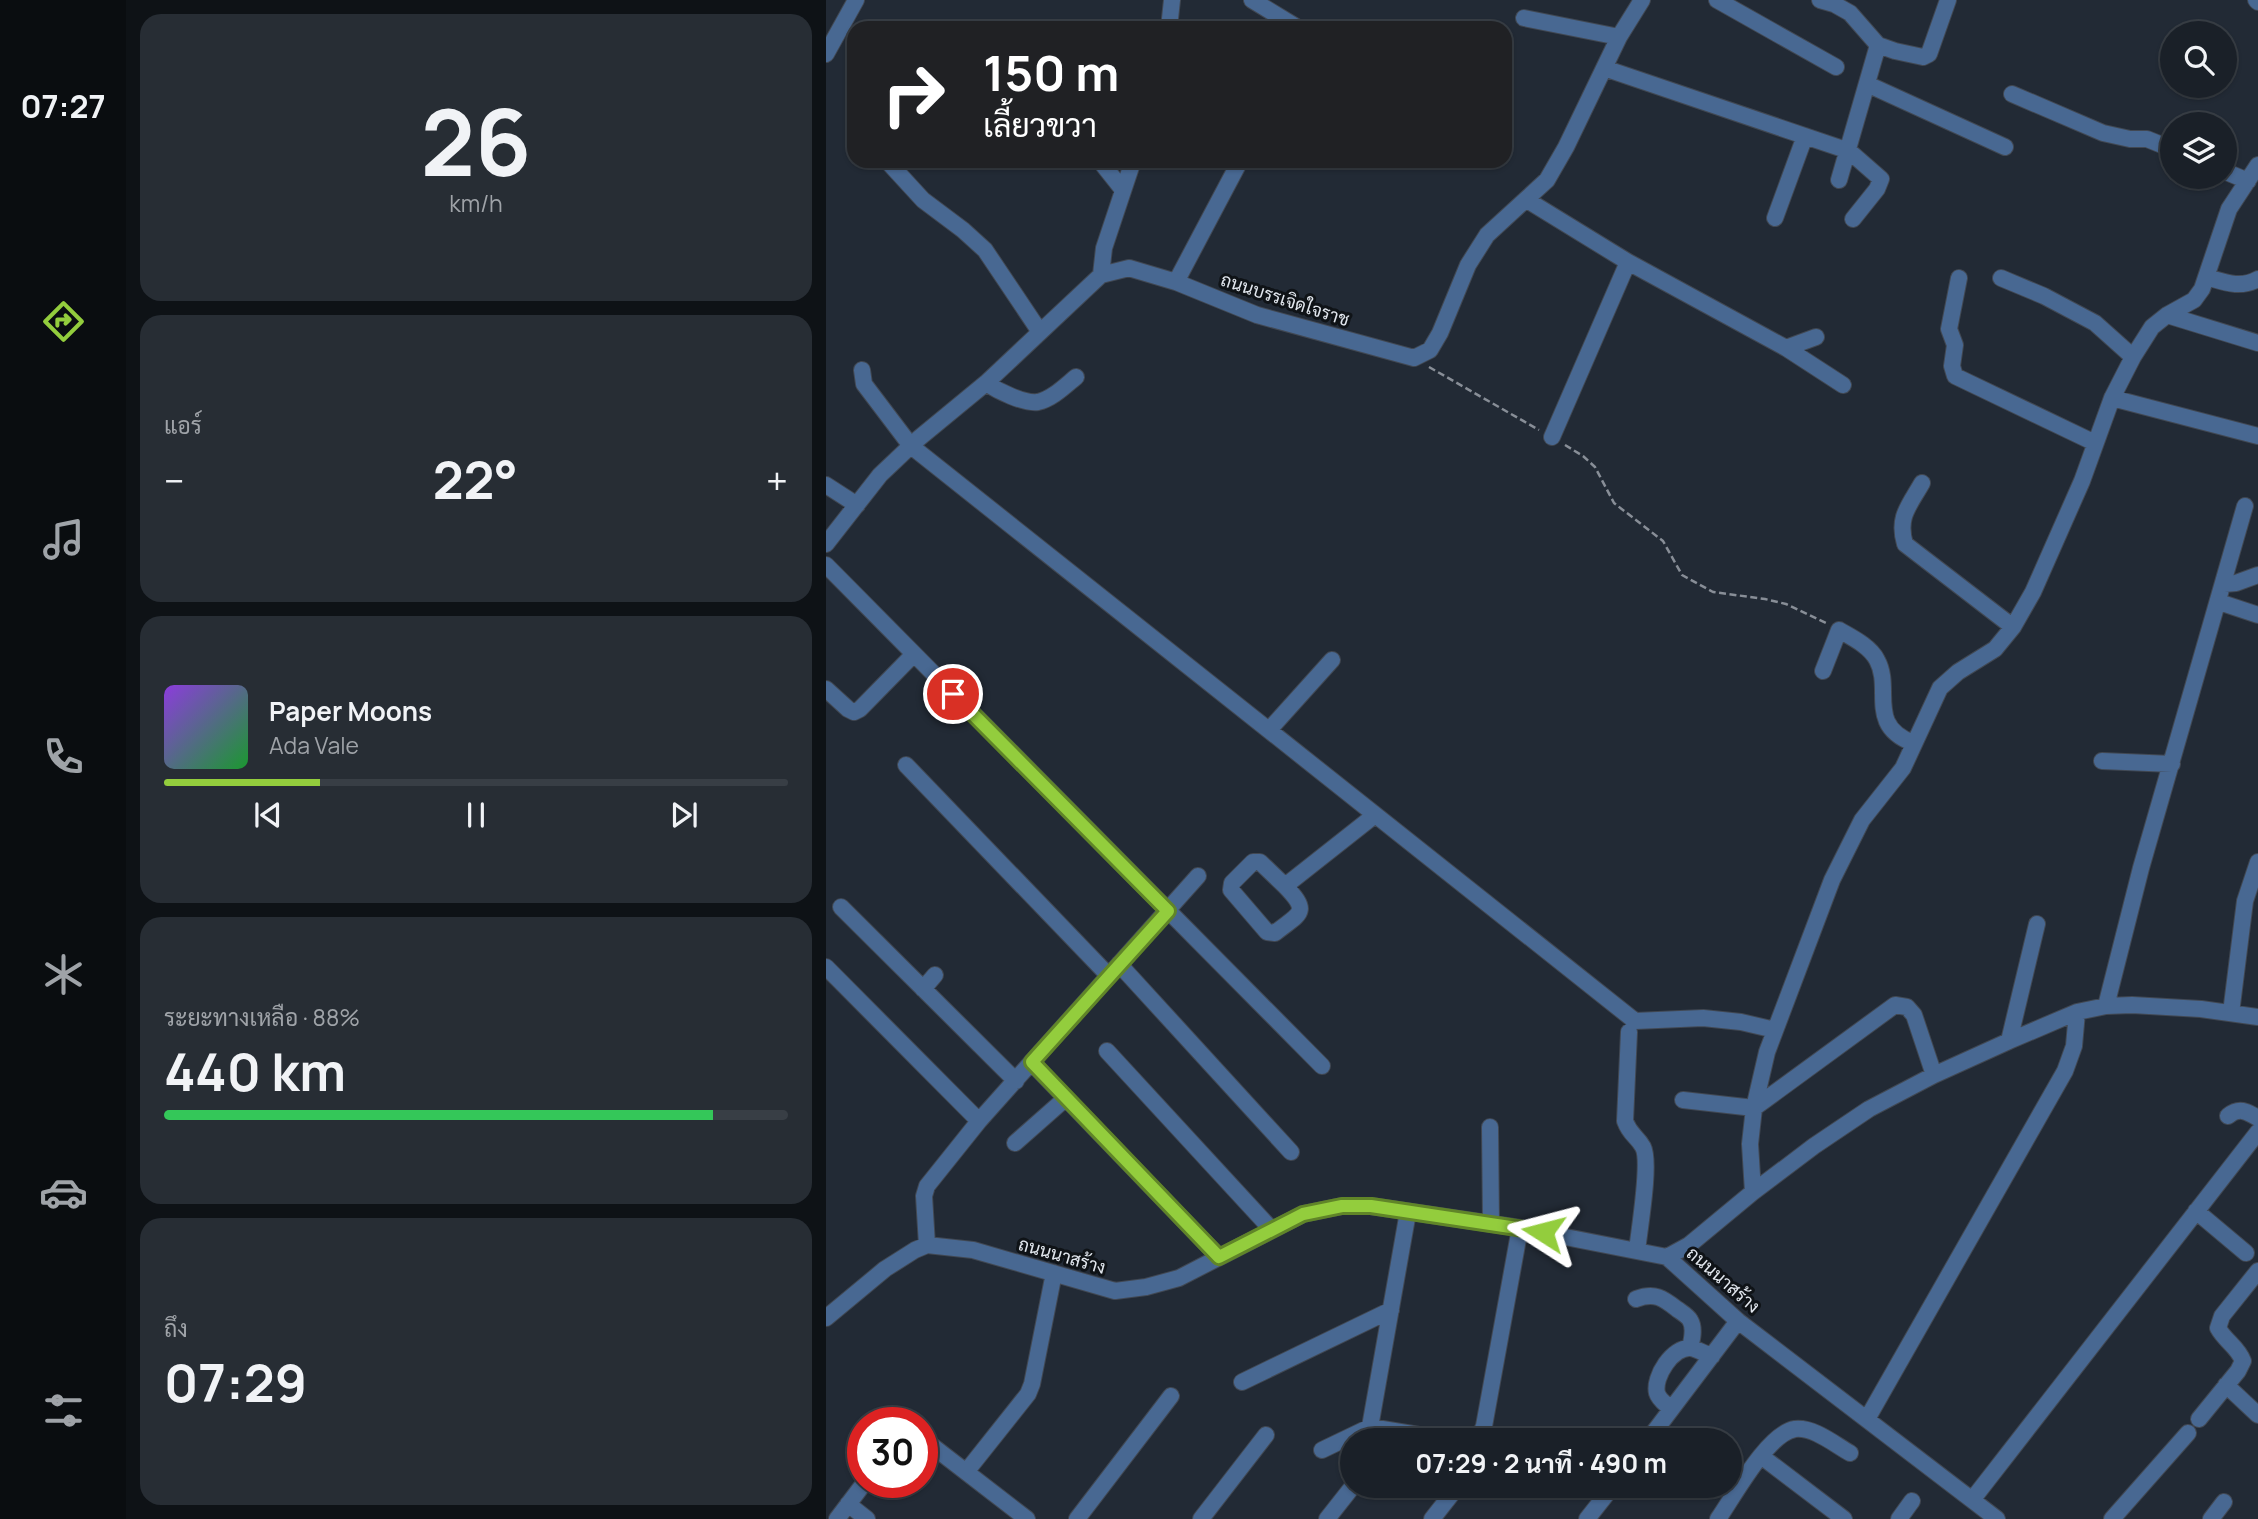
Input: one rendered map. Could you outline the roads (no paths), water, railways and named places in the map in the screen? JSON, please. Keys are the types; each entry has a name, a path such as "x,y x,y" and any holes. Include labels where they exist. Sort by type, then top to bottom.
{"street":[{"path":"826,54 856,0"},
{"path":"1252,0 1286,21"},
{"path":"1642,0 1619,37 1553,169 1527,200 1628,262 1786,348 1843,385"},
{"path":"1717,0 1836,67"},
{"path":"1821,0 1850,13 1878,44 1926,56 1948,0"},
{"path":"1170,21 1171,1"},
{"path":"1524,18 1619,37"},
{"path":"1839,180 1878,44"},
{"path":"1604,68 1849,151 1881,179 1877,189 1853,219"},
{"path":"1867,85 2005,146"},
{"path":"2012,94 2103,133 2130,139 2147,139 2160,144"},
{"path":"1775,218 1805,135"},
{"path":"1753,1192 1750,1144 1754,1108 1767,1052 1832,880 1862,820 1903,768 1940,688 1958,672 1995,649 2013,627 2033,592 2082,481 2112,398 2133,356 2152,327 2194,300 2202,289 2229,209 2258,166"},
{"path":"894,168 923,200 985,250 1040,332"},
{"path":"1106,168 1123,190"},
{"path":"826,544 880,475 986,383 1101,275 1104,248 1131,168"},
{"path":"1176,282 1236,168"},
{"path":"2237,176 2248,181"},
{"name":"ถนนบรรเจิดใจราช","path":"1101,275 1129,268 1176,282 1257,315 1414,358 1430,350 1440,333 1468,265 1487,235 1527,200"},
{"path":"1552,437 1628,262"},
{"path":"2206,277 2234,285 2249,284 2258,279"},
{"path":"1959,278 1949,329 1955,345 1952,366 1955,376 2095,443"},
{"path":"2001,278 2044,296 2095,323 2133,356"},
{"path":"2167,315 2258,343"},
{"path":"1786,348 1816,337"},
{"path":"862,370 864,384 911,446 1635,1021 1703,1018 1741,1022 1775,1030"},
{"path":"986,383 1001,393 1035,403 1046,399 1076,377"},
{"path":"2112,398 2258,436"},
{"path":"1922,483 1901,521 1905,544 2013,627"},
{"path":"826,485 857,505"},
{"path":"2106,1006 2141,868 2245,506"},
{"path":"826,565 1322,1066"},
{"path":"2224,584 2236,583 2258,575"},
{"path":"2219,602 2258,615"},
{"path":"1823,671 1839,630 1870,650 1878,661 1885,716 1900,738 1913,743"},
{"path":"826,689 854,712 914,654"},
{"path":"1269,730 1332,660"},
{"path":"2102,761 2172,764"},
{"path":"906,765 1114,970 1291,1152"},
{"path":"1285,886 1375,815"},
{"path":"1253,862 1261,862 1285,886 1300,901 1301,908 1297,915 1271,933 1267,932 1231,890 1232,883 1253,862"},
{"path":"2231,1013 2250,921 2245,901 2258,862"},
{"path":"826,1318 885,1269 927,1245 924,1196 927,1186 979,1121 1198,876"},
{"path":"841,907 1016,1081"},
{"path":"2008,1041 2037,924"},
{"path":"826,967 979,1121"},
{"path":"923,989 935,975"},
{"path":"1683,1100 1754,1108 1895,1005 1907,1007 1914,1015 1934,1075"},
{"path":"1667,1257 1689,1245 1753,1192 1868,1109 1934,1075 2077,1012 2106,1006 2201,1009 2258,1017"},
{"path":"1867,1419 2065,1071 2074,1046 2077,1012"},
{"path":"1629,1032 1625,1121 1629,1132 1644,1149 1645,1166 1637,1251"},
{"path":"1107,1051 1272,1230"},
{"path":"1032,1062 1219,1257"},
{"path":"1015,1143 1066,1098"},
{"path":"2228,1116 2235,1110 2241,1110 2258,1118"},
{"path":"1490,1126 1491,1224"},
{"path":"1972,1500 2258,1132"},
{"name":"ถนนนาสร้าง","path":"927,1245 973,1250 1115,1291 1146,1287 1178,1278 1303,1214 1342,1206 1371,1206 1520,1228 1667,1257 1738,1321 1997,1519"},
{"path":"2196,1211 2246,1253"},
{"path":"1370,1427 1408,1212"},
{"path":"1483,1428 1520,1228"},
{"path":"2199,1419 2243,1361 2240,1352 2224,1338 2218,1328 2222,1316 2258,1272"},
{"path":"966,1472 1028,1394 1054,1273"},
{"path":"1636,1299 1648,1295 1664,1298 1683,1313 1691,1321 1693,1332 1690,1348"},
{"path":"1242,1381 1391,1310"},
{"path":"1657,1428 1738,1321"},
{"path":"1671,1409 1658,1397 1656,1388 1659,1375 1671,1358 1681,1350 1690,1348 1712,1356"},
{"path":"2226,1385 2258,1415"},
{"path":"1077,1519 1171,1396"},
{"path":"1322,1450 1370,1427 1376,1428"},
{"path":"1718,1519 1761,1456 1781,1434 1797,1429 1813,1432 1850,1453"},
{"path":"2112,1519 2188,1433"},
{"path":"1201,1519 1266,1435"},
{"path":"938,1450 1027,1519"},
{"path":"1761,1456 1844,1519"},
{"path":"837,1519 853,1498"},
{"path":"1327,1519 1344,1498"},
{"path":"1432,1519 1449,1498"},
{"path":"1590,1518 1604,1498"},
{"path":"1899,1519 1912,1501"},
{"path":"2211,1519 2224,1502"},
{"path":"848,1504 867,1519"}]}
